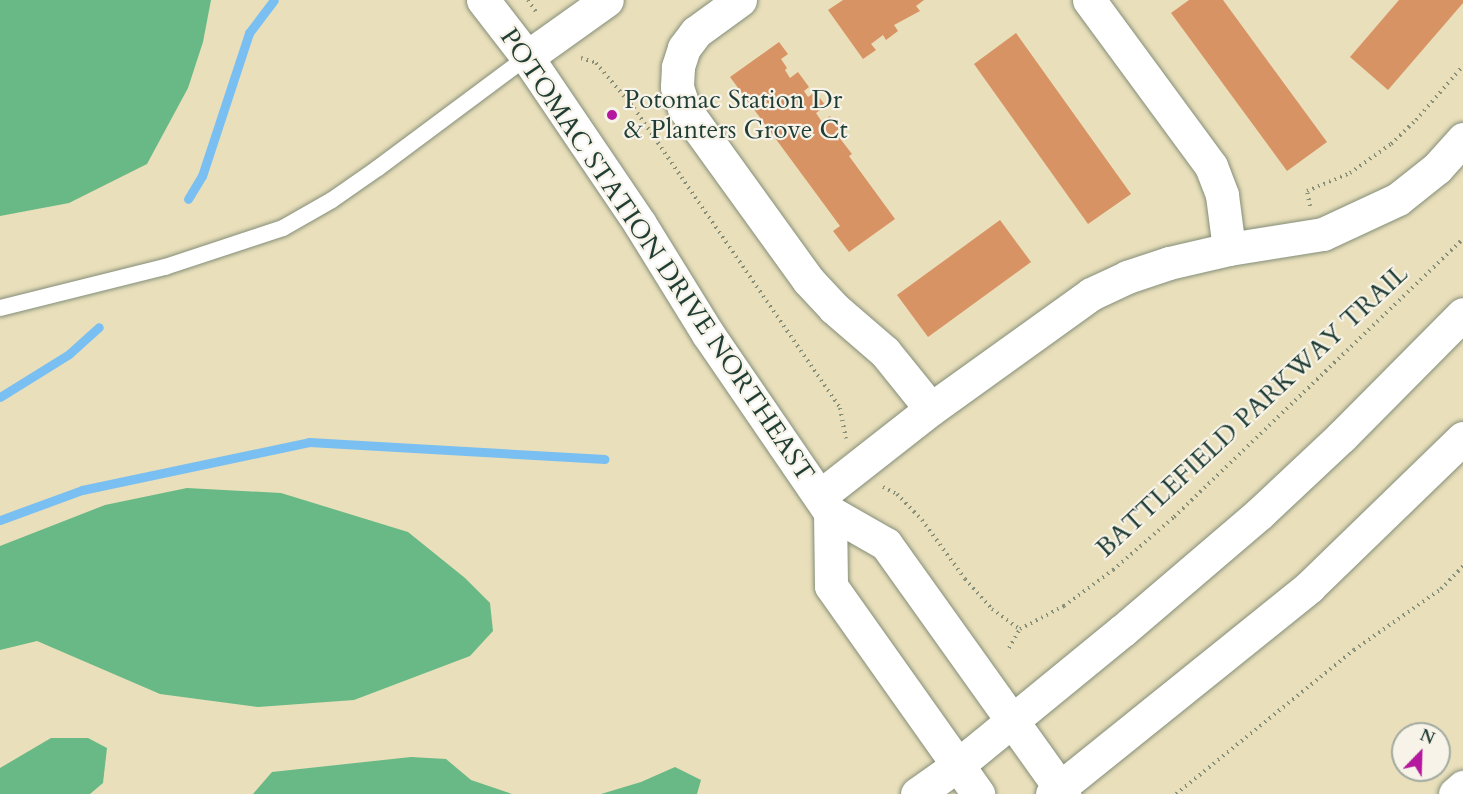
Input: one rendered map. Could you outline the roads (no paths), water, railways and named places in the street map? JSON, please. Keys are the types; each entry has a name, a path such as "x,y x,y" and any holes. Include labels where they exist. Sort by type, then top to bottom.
{"street":[{"name":"POTOMAC STATION DRIVE NORTHEAST","path":"483,0 527,57 640,224 708,334 825,504 886,544 1013,720 1058,792"},
{"path":"527,57 607,0"},
{"path":"740,0 696,32 684,48 678,67 677,87 684,108 808,280 834,308 885,352 931,409"},
{"path":"1089,0 1211,166 1222,195 1229,249"},
{"path":"978,794 831,586 825,504 861,461 1091,294 1127,277 1229,249 1323,234 1362,218 1398,199 1437,168 1463,139"},
{"path":"917,794 958,765 1122,632 1260,513 1341,437 1463,314"},
{"path":"1058,792 1309,587 1463,438"},
{"path":"1455,794 1463,787"}],"lane":[{"path":"0,308 165,267 283,228 332,200 378,168 527,57"}],"waterway":[{"path":"188,199 202,176 249,33 274,0"},
{"path":"0,397 69,354 99,327"},
{"path":"0,520 82,490 309,442 605,459"}],"place":[{"name":"Potomac Station Dr & Planters Grove Ct","path":"612,115"}]}
